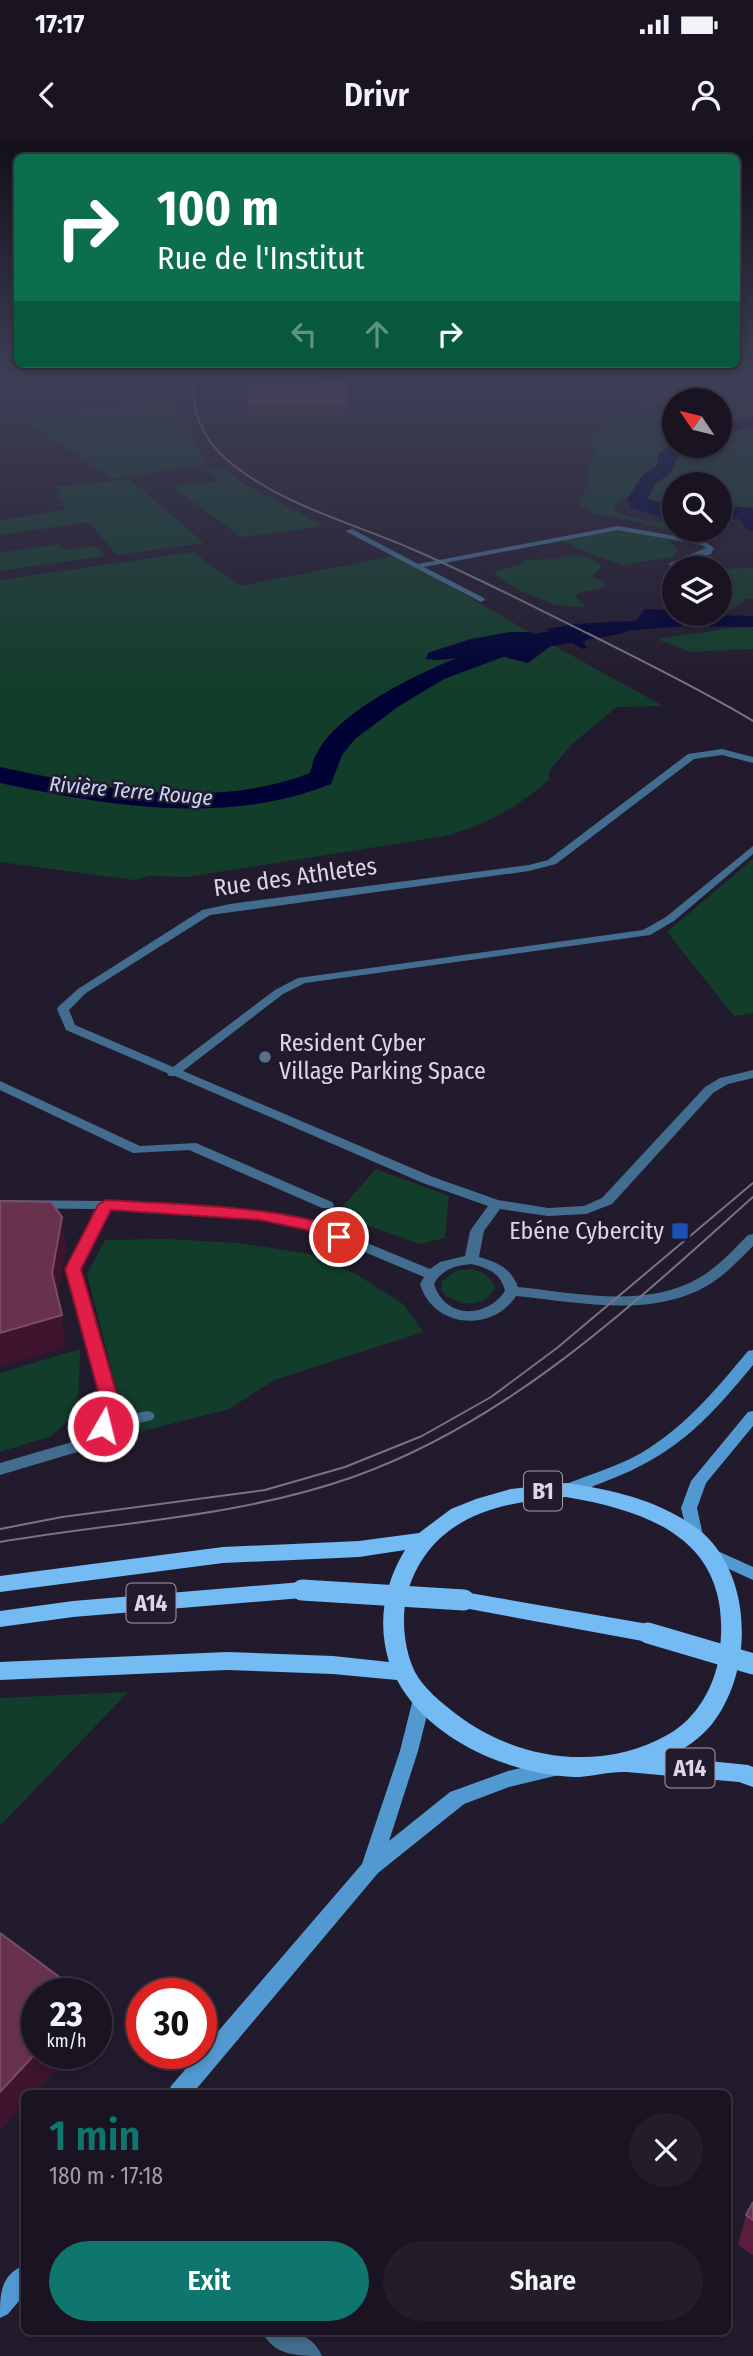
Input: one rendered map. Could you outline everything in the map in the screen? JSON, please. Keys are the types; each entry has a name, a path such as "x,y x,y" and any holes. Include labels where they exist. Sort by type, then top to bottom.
{"main road":[{"name":"B1","path":"566,1490 637,1462 677,1438 708,1408 753,1355"},
{"name":"B1","path":"704,1547 658,1514 613,1497 566,1490 532,1491 500,1497 470,1508 443,1523 424,1540 398,1579 391,1625 404,1672 422,1699 459,1732 507,1755 561,1766 594,1767 626,1763 677,1744 716,1714 740,1676 746,1633 736,1592 704,1547 689,1508 699,1481 753,1416"},
{"path":"0,1584 223,1555 359,1549 424,1540"},
{"path":"704,1547 753,1574"},
{"name":"A14","path":"0,1619 73,1609 302,1590 464,1600 648,1633 753,1664"},
{"path":"0,1671 227,1661 333,1665 404,1672"},
{"name":"B1","path":"371,1867 409,1751 422,1699"},
{"name":"A14","path":"626,1763 740,1772 753,1777"},
{"name":"B1","path":"182,2090 371,1867 457,1798 508,1779 561,1766"},
{"path":"0,2304 21,2280"}],"street":[{"path":"419,566 618,528 632,528 704,543 710,548 708,552 697,556"},
{"path":"349,531 481,600"},
{"name":"Rue des Athletes","path":"753,760 722,752 691,756 552,862 529,868 230,906 206,912 82,991 63,1009 70,1027 428,1180 496,1204 548,1212 586,1210 607,1201 709,1090 724,1081 753,1074"},
{"path":"173,1073 279,992 302,980 646,933 670,919 753,849"},
{"path":"0,1085 138,1150 191,1146 327,1205"},
{"path":"0,1204 106,1205 260,1216 316,1227 431,1275"},
{"path":"471,1260 477,1231 496,1204"},
{"path":"103,1426 110,1402 73,1269 106,1205"},
{"path":"512,1291 634,1301 657,1298 701,1283 753,1238"},
{"path":"471,1260 485,1262 505,1274 512,1291 502,1306 468,1316 442,1308 433,1301 427,1284 431,1275 447,1264 471,1260"},
{"path":"0,1469 78,1446 103,1426 147,1416"},
{"path":"280,2335 310,2356"}],"green space":[{"path":"133,482 204,543 116,555 89,522 0,535 0,520 66,510 54,487"},
{"path":"242,482 324,526 241,537 171,486"},
{"path":"590,482 641,482 640,491 617,502 614,512 646,521 662,522 662,529 645,523 594,513 577,504"},
{"path":"656,482 662,482 662,506 646,503 645,497"},
{"path":"732,482 753,482 753,523 743,522 740,519 741,512 732,509"},
{"path":"625,528 662,538 662,542 671,542 678,550 674,556 623,565 580,550 559,539"},
{"path":"59,544 62,550 96,546 105,556 0,571 0,553"},
{"path":"193,552 240,586 398,555 529,632 471,639 428,653 426,659 494,654 528,663 553,645 663,706 617,707 573,743 549,771 549,780 536,790 488,820 446,836 187,877 149,876 134,880 0,862 0,580"},
{"path":"572,555 589,558 602,566 592,576 604,583 605,587 575,596 585,607 555,605 518,590 495,575 496,571 522,564 524,560"},
{"path":"753,568 753,599 747,598 732,609 732,569"},
{"path":"753,625 753,649 691,652 657,639"},
{"path":"753,859 753,1013 734,1016 667,932"},
{"path":"376,1169 449,1196 445,1238 420,1244 336,1214"},
{"path":"166,1239 239,1243 309,1254 356,1274 403,1304 423,1332 274,1380 229,1409 132,1434 122,1410 87,1274 105,1240"},
{"path":"470,1269 491,1280 495,1288 491,1294 473,1303 459,1302 446,1296 441,1289 442,1281 458,1270"},
{"path":"80,1349 78,1412 51,1436 0,1452 0,1373"},
{"path":"128,1692 0,1826 0,1698"}],"shaded area":[{"path":"641,482 655,482 640,491"},
{"path":"645,609 662,610 662,626 687,626 598,634 583,642 587,648 583,649 546,629 574,624 636,621"},
{"path":"732,615 753,616 753,627 687,626 732,626"},
{"path":"510,632 530,632 553,644 528,663 494,654 426,659 428,653 471,639"}],"building":[{"path":"0,1201 51,1202 62,1217 52,1273 62,1315 0,1333"},
{"path":"0,1933 61,1978 21,1978 21,2069 0,2092"},
{"path":"753,2202 753,2220 746,2215"}],"waterway":[{"name":"Rivière Terre Rouge","path":"647,482 637,499 639,504 662,510"},
{"name":"Rivière Terre Rouge","path":"732,512 751,514 749,520 753,525"},
{"name":"Rivière Terre Rouge","path":"0,775 75,790 163,800 208,801 250,798 289,791 322,778 329,754 346,734 390,701 435,674 509,647 616,628"}],"tram line":[{"path":"259,482 315,511 412,549 479,580 672,676 753,721"},
{"path":"0,1529 62,1517 265,1490 345,1467 422,1436 491,1397 557,1348 753,1183"},
{"path":"0,1542 178,1517 267,1501 353,1477 410,1454 516,1393 566,1357 661,1279 753,1197"}],"place":[{"name":"Resident Cyber Village Parking Space","path":"265,1057"},
{"name":"Ebéne Cybercity","path":"680,1231"}],"route":[{"path":"103,1426 110,1402 73,1269 106,1205 260,1216 316,1227 339,1237"}]}
